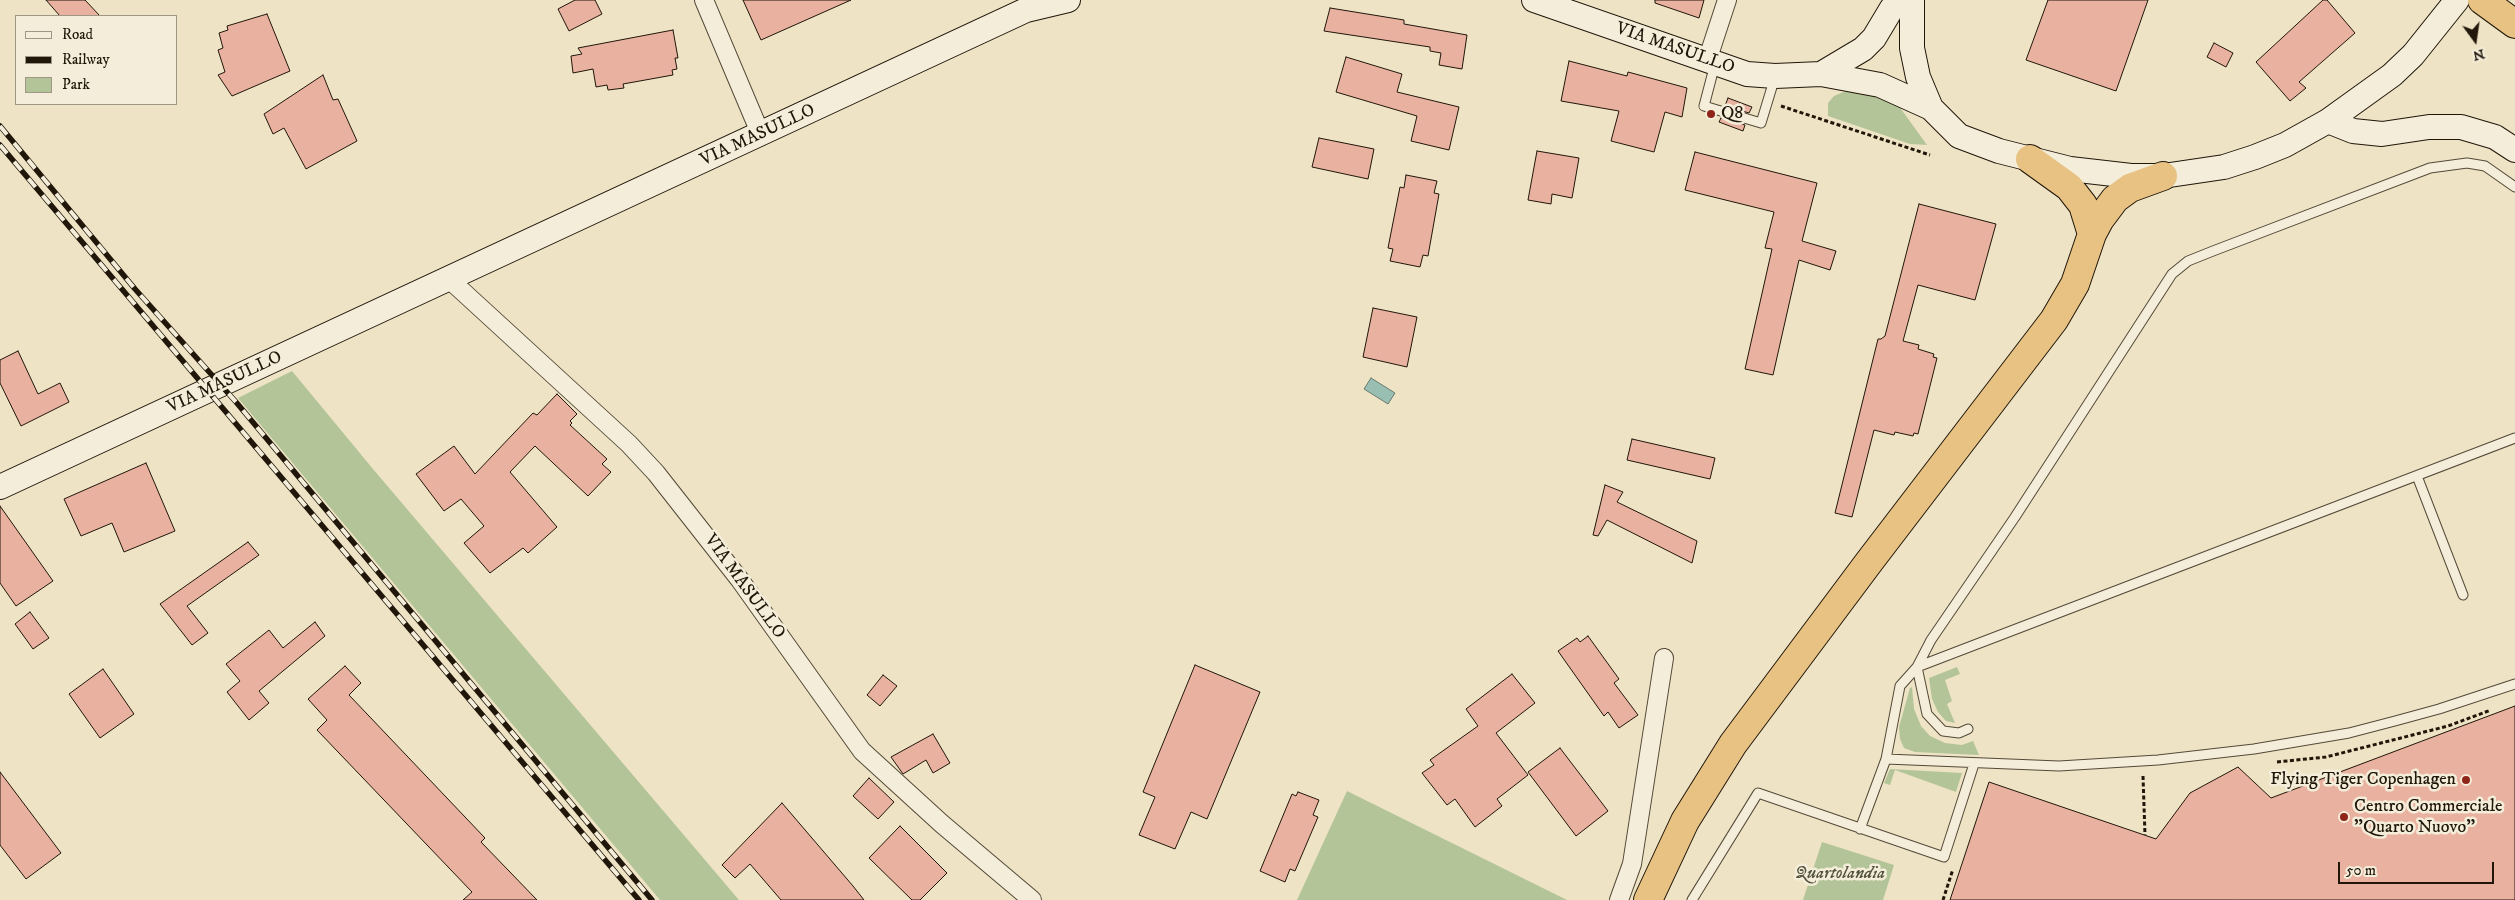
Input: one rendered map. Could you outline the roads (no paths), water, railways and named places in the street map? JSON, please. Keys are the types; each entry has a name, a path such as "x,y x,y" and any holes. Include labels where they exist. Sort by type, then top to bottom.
{"highway":[{"path":"2482,0 2515,24"},
{"path":"2030,159 2069,188 2083,205 2092,234"},
{"path":"1648,900 1685,821 1733,744 2054,320 2075,284 2092,234 2115,199 2130,188 2163,176"}],"main road":[{"name":"VIA MASULLO","path":"0,487 761,135 1026,10 1068,0"},
{"name":"VIA MASULLO","path":"1534,0 1747,74 1775,76 1821,74 1880,85 1931,108 1959,136 1979,145 2030,159 2099,172 2163,176 2208,170 2255,157 2328,121 2392,75 2413,55 2457,0"},
{"name":"VIA MASULLO","path":"1821,74 1863,49 1874,38 1892,8 1901,0"},
{"name":"VIA MASULLO","path":"1912,0 1912,48 1918,77 1931,108"},
{"path":"2328,121 2353,131 2382,134 2429,127 2460,128 2495,137 2515,150"}],"street":[{"path":"704,0 761,135"},
{"path":"1711,62 1727,0"},
{"name":"VIA MASULLO","path":"450,279 629,444 656,473 740,580 862,751 942,824 1032,900"},
{"path":"1619,900 1632,864 1664,658"}],"lane":[{"path":"1711,62 1704,106 1761,123 1775,76"},
{"path":"1860,829 1886,759 1900,686 1917,667 1931,640 2020,509 2172,274 2188,261 2430,168 2467,163 2485,166 2515,188"},
{"path":"1917,667 2515,438"},
{"path":"2416,476 2464,595"},
{"path":"1917,667 1927,714 1942,730 1959,733 1968,730"},
{"path":"1886,759 2059,766 2108,764 2254,749 2376,726 2439,710 2515,684"},
{"path":"1692,900 1758,793 1944,857 1974,764"}],"water":[{"path":"1371,378 1395,393 1388,404 1364,389"}],"railway":[{"path":"0,126 135,289 236,402 652,900"},
{"path":"0,145 639,900"}],"place":[{"name":"Q8","path":"1711,114"},
{"name":"Flying Tiger Copenhagen","path":"2466,780"},
{"name":"Centro Commerciale \"Quarto Nuovo\"","path":"2344,817"}],"park label":[{"name":"Quartolandia","path":"1840,874"}]}
